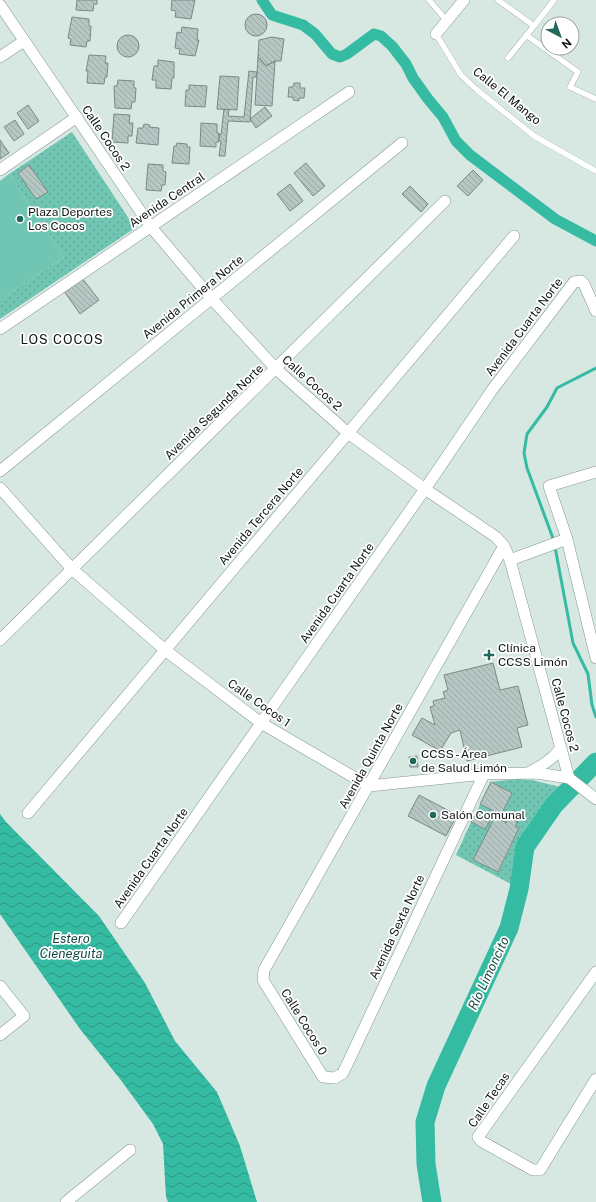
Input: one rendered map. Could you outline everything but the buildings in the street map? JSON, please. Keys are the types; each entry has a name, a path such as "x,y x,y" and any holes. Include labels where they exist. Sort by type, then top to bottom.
{"street":[{"name":"Calle El Mango","path":"436,34 464,0"},
{"name":"Calle Cocos 2","path":"0,5 151,227 212,299 276,369 348,433 425,489 496,537 504,546 510,560 569,778"},
{"path":"0,57 24,41"},
{"name":"Avenida Central","path":"0,330 349,92"},
{"path":"0,170 77,118"},
{"name":"Avenida Primera Norte","path":"0,471 402,142"},
{"name":"Avenida Segunda Norte","path":"0,640 445,201"},
{"name":"Avenida Tercera Norte","path":"28,813 514,236"},
{"name":"Avenida Cuarta Norte","path":"121,923 425,489 492,390 574,282 578,280 584,284 596,311"},
{"path":"596,472 549,486 567,539 596,658"},
{"name":"Calle Cocos 1","path":"0,488 72,569 165,650 262,723 370,786"},
{"path":"510,560 567,539"},
{"name":"Avenida Quinta Norte","path":"263,980 264,970 370,786 504,546"},
{"path":"527,773 544,764 561,748"},
{"path":"370,786 484,774 527,773 569,778 596,799"},
{"name":"Avenida Sexta Norte","path":"323,1077 335,1078 342,1073 484,774"},
{"name":"Calle Tecas","path":"596,972 478,1137 481,1141 533,1170 540,1170 596,1079"},
{"name":"Calle Cocos 0","path":"263,980 323,1077"},
{"path":"0,986 24,1016 0,1035"},
{"path":"66,1202 130,1150"}],"lane":[{"path":"429,0 446,22"},
{"path":"498,0 534,26"},
{"path":"508,58 554,0"},
{"name":"Calle El Mango","path":"436,34 461,75 477,90 534,136 596,171"},
{"path":"526,35 578,72 570,87 596,100"}],"shaded area":[{"path":"72,132 135,228 0,319 0,300 64,257 9,174"},
{"name":"Plaza Deportes Los Cocos","path":"9,174 64,257 0,300 0,181"},
{"path":"517,779 532,780 560,787 519,846 511,884 456,855 471,822 485,829 489,821 476,814 480,804 497,813 473,860 498,872 519,829 515,826 517,822 510,818 506,823 499,819 512,793 491,782"}],"water":[{"name":"Estero Cieneguita","path":"0,814 6,822 99,916 145,983 175,1041 217,1092 240,1146 257,1202 168,1202 166,1197 163,1144 153,1124 120,1079 80,1029 0,914"}],"waterway":[{"path":"262,0 272,15 303,25 315,34 332,54 340,57 347,54 374,34 381,36 392,46 406,64 413,78 443,117 456,141 470,155 555,219 596,241"},
{"path":"554,541 527,468 524,453 527,434 547,407 557,388 596,368"},
{"path":"555,547 573,643 588,674 592,705 596,717"},
{"name":"Río Limoncito","path":"432,1202 426,1164 425,1122 436,1086 509,928 519,889 525,847 554,805 596,762"}],"place":[{"name":"Plaza Deportes Los Cocos","path":"20,219"},
{"name":"Clínica CCSS Limón","path":"489,655"},
{"name":"CCSS - Área de Salud Limón","path":"413,761"},
{"name":"Salón Comunal","path":"433,815"}],"district":[{"name":"LOS COCOS","path":"62,339"}]}
